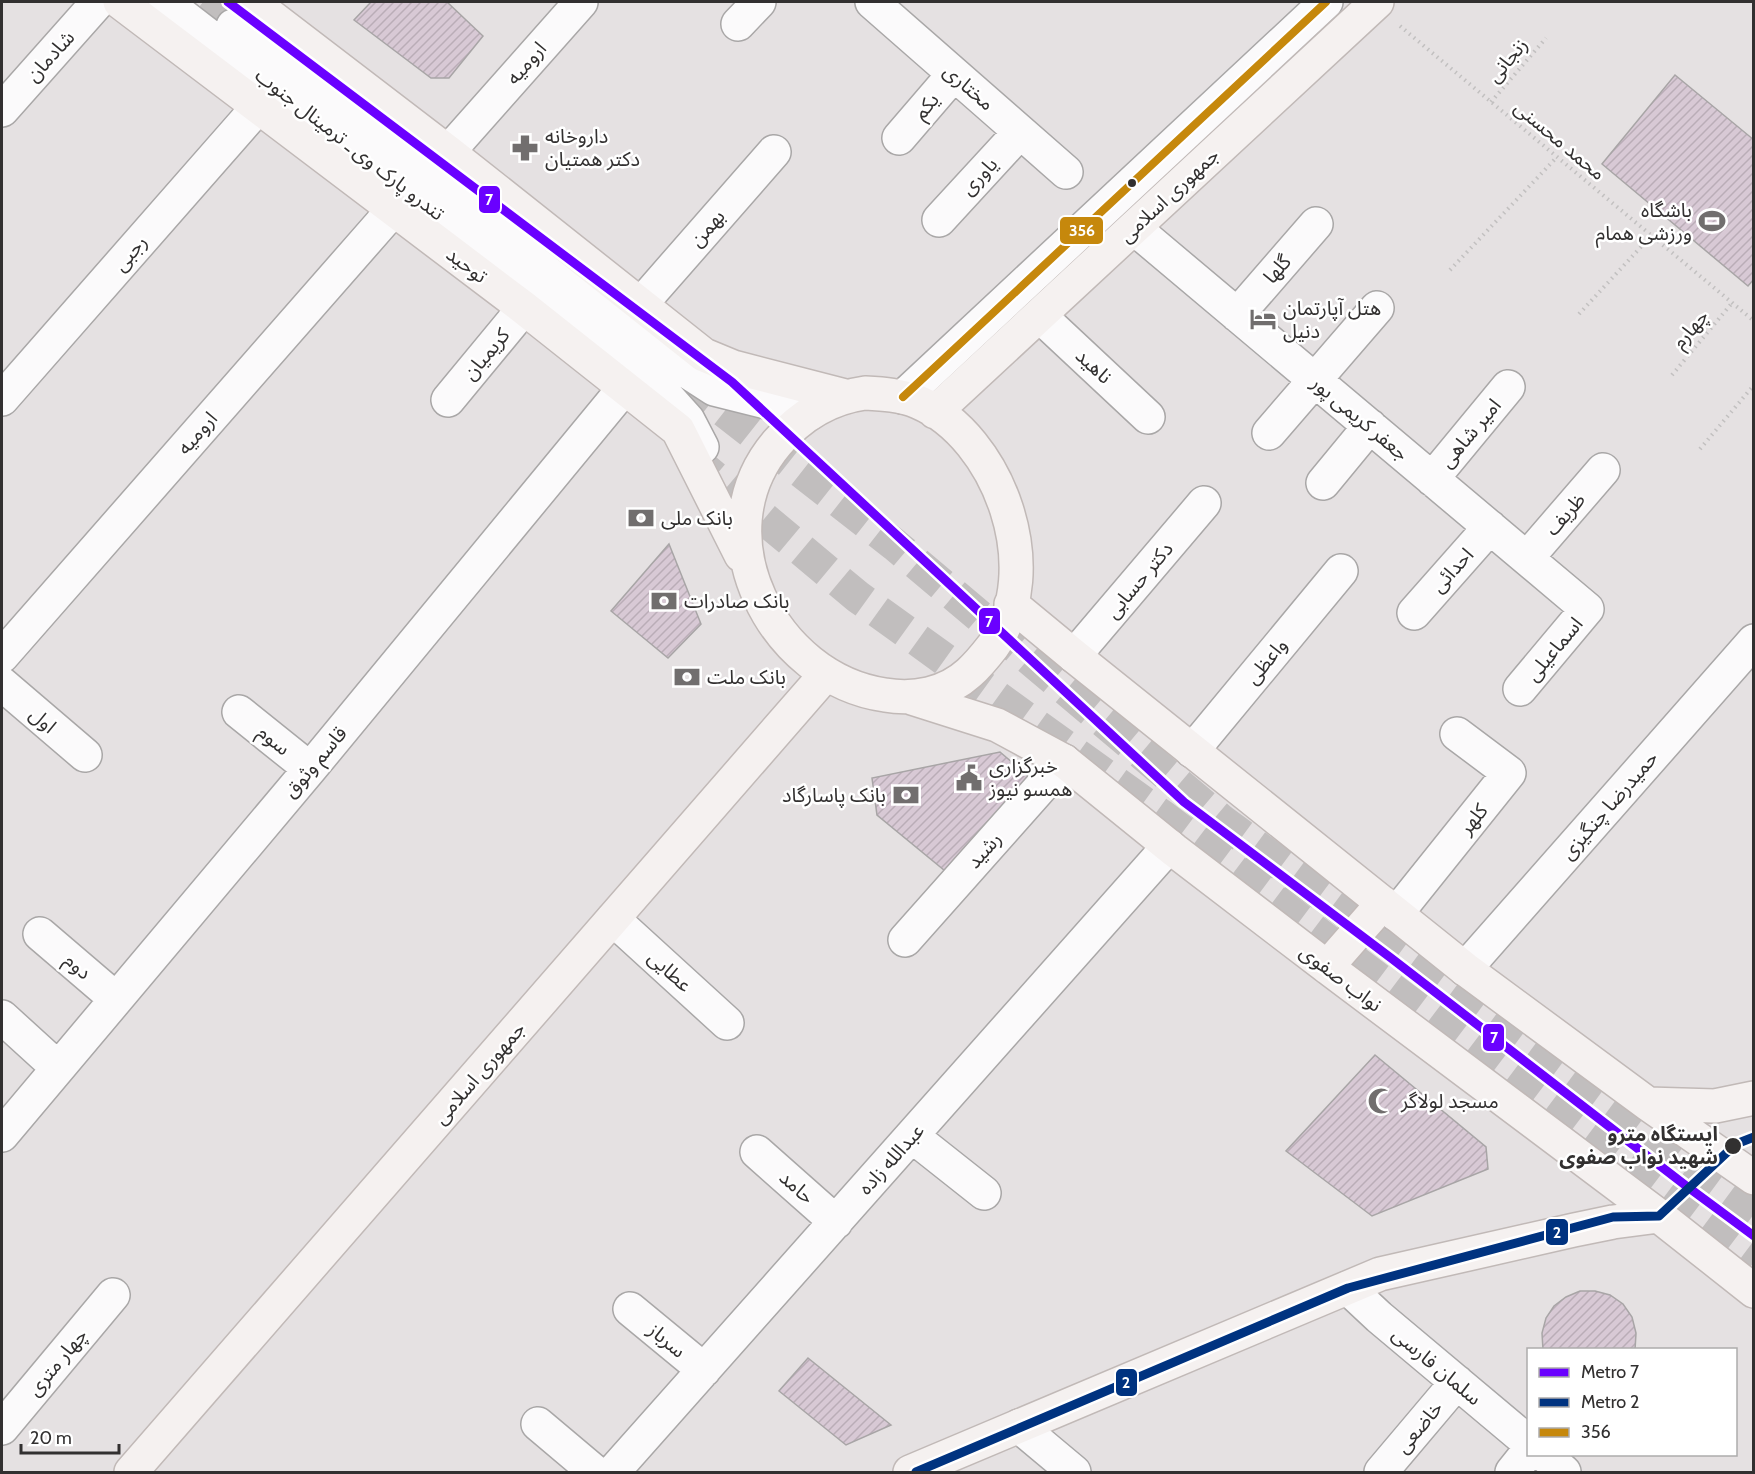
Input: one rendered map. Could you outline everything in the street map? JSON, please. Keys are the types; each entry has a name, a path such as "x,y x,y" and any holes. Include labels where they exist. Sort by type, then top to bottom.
{"main road":[{"name":"توحید","path":"120,2 524,308 678,430 753,580"},
{"path":"252,2 448,152 704,354 733,367 845,396"},
{"name":"جمهوری اسلامی","path":"935,412 1376,3"},
{"path":"865,393 903,397 918,402 935,412 965,438 994,478 1013,532 1016,581 1011,604 996,640 969,674 952,685 934,693 912,698 873,694 850,687 806,660 789,643 767,612 753,580 746,554 744,527 747,496 758,471 772,449 785,433 810,413 845,396 865,393"},
{"path":"1011,604 1465,969 1648,1104 1754,1178"},
{"name":"جمهوری اسلامی","path":"131,1473 826,674"},
{"name":"نواب صفوی","path":"912,698 997,725 1064,761 1169,846 1327,967 1659,1216 1749,1290"},
{"path":"1327,967 1389,909"},
{"path":"1648,1104 1715,1106 1754,1098"},
{"path":"910,1473 1380,1274 1574,1230 1659,1216"}],"street":[{"name":"شادمان","path":"2,110 98,2"},
{"name":"تندرو پارک وی ـ ترمینال جنوب","path":"165,2 399,182 662,391 688,420 744,527"},
{"path":"200,2 458,192 680,367 714,389 810,413"},
{"name":"ارومیه","path":"448,152 581,2"},
{"name":"مختاری","path":"872,2 1066,172"},
{"path":"903,397 1326,2"},
{"name":"یکم","path":"899,138 954,74"},
{"name":"رجبی","path":"2,399 259,106"},
{"name":"یاوری","path":"939,220 1020,132"},
{"name":"بهمن","path":"641,304 774,152"},
{"name":"ارومیه","path":"2,656 393,210"},
{"name":"گلها","path":"1238,315 1316,224"},
{"name":"جعفر کریمی پور","path":"1134,228 1587,609"},
{"name":"کریمیان","path":"448,400 524,308"},
{"path":"1269,433 1377,308"},
{"name":"ناهید","path":"1040,316 1148,417"},
{"name":"قاسم وثوق","path":"2,1135 310,769 625,387"},
{"name":"امیر شاهی","path":"1432,478 1508,387"},
{"path":"1323,483 1370,426"},
{"name":"ظریف","path":"1527,558 1603,470"},
{"name":"دکتر حسابی","path":"1074,656 1204,503"},
{"name":"احدائی","path":"1414,613 1490,527"},
{"name":"واعظی","path":"1192,751 1341,571"},
{"name":"اسماعیلی","path":"1520,689 1587,609"},
{"name":"حمیدرضا چنگیزی","path":"1465,969 1754,641"},
{"name":"اول","path":"2,684 84,755"},
{"name":"سوم","path":"239,712 310,769"},
{"name":"کلهر","path":"1389,909 1509,773 1457,735"},
{"name":"رشید","path":"905,940 1064,761"},
{"name":"عبدالله زاده","path":"613,1473 1169,846"},
{"name":"عطایی","path":"613,919 727,1023"},
{"name":"دوم","path":"40,934 116,999"},
{"path":"2,1017 58,1068"},
{"path":"912,1136 984,1193"},
{"name":"حامد","path":"757,1152 836,1222"},
{"name":"سلمان فارسی","path":"1348,1288 1378,1317 1527,1441"},
{"name":"چهار متری","path":"2,1428 113,1295"},
{"name":"سرباز","path":"630,1309 704,1370"},
{"name":"خاضعی","path":"1381,1473 1457,1382"},
{"path":"538,1424 595,1473"},
{"path":"1019,1426 1074,1473"},
{"path":"1512,1473 1527,1453"},
{"path":"1544,1456 1564,1473"}],"path":[{"name":"محمد محسنی","path":"1376,3 1754,321"},
{"name":"زنجانی","path":"1491,102 1546,38"},
{"path":"1450,270 1557,157"},
{"path":"1579,314 1651,236"},
{"name":"چهارم","path":"1672,375 1732,303"},
{"path":"1700,450 1754,385"}],"building":[{"path":"371,2 447,2 483,36 449,78 431,78 354,20"},
{"name":"باشگاه ورزشی همام","path":"1675,75 1754,140 1754,279 1748,286 1602,164"},
{"path":"669,544 701,624 668,658 611,611"},
{"path":"1000,752 1034,781 950,875 877,815 872,778"},
{"name":"مسجد لولاگر","path":"1375,1055 1486,1147 1488,1169 1372,1216 1286,1151"},
{"path":"1580,1291 1595,1291 1610,1295 1623,1304 1632,1317 1636,1333 1635,1348 1543,1348 1542,1333 1546,1318 1554,1306"},
{"path":"808,1358 891,1425 846,1445 779,1391"}],"tunnel":[{"path":"203,2 256,43"},
{"path":"686,381 895,545 1222,821 1754,1214"},
{"path":"689,456 858,597 1162,816 1754,1262"}],"metro line":[{"name":"7","path":"228,2 732,382 1184,802 1754,1236"},
{"name":"2","path":"916,1472 1348,1288 1613,1217 1659,1216 1736,1144 1754,1137"}],"transit line":[{"name":"356","path":"903,397 1326,2"}],"place":[{"name":"داروخانه دکتر همتیان","path":"525,148"},
{"name":"باشگاه ورزشی همام","path":"1712,221"},
{"name":"هتل آپارتمان دنیل","path":"1263,319"},
{"name":"بانک ملی","path":"641,518"},
{"name":"بانک صادرات","path":"664,601"},
{"name":"بانک ملت","path":"687,677"},
{"name":"خبرگزاری همسو نیوز","path":"969,778"},
{"name":"بانک پاسارگاد","path":"906,795"},
{"name":"مسجد لولاگر","path":"1381,1101"},
{"name":"ایستگاه مترو شهید نواب صفوی","path":"1733,1146"}]}
